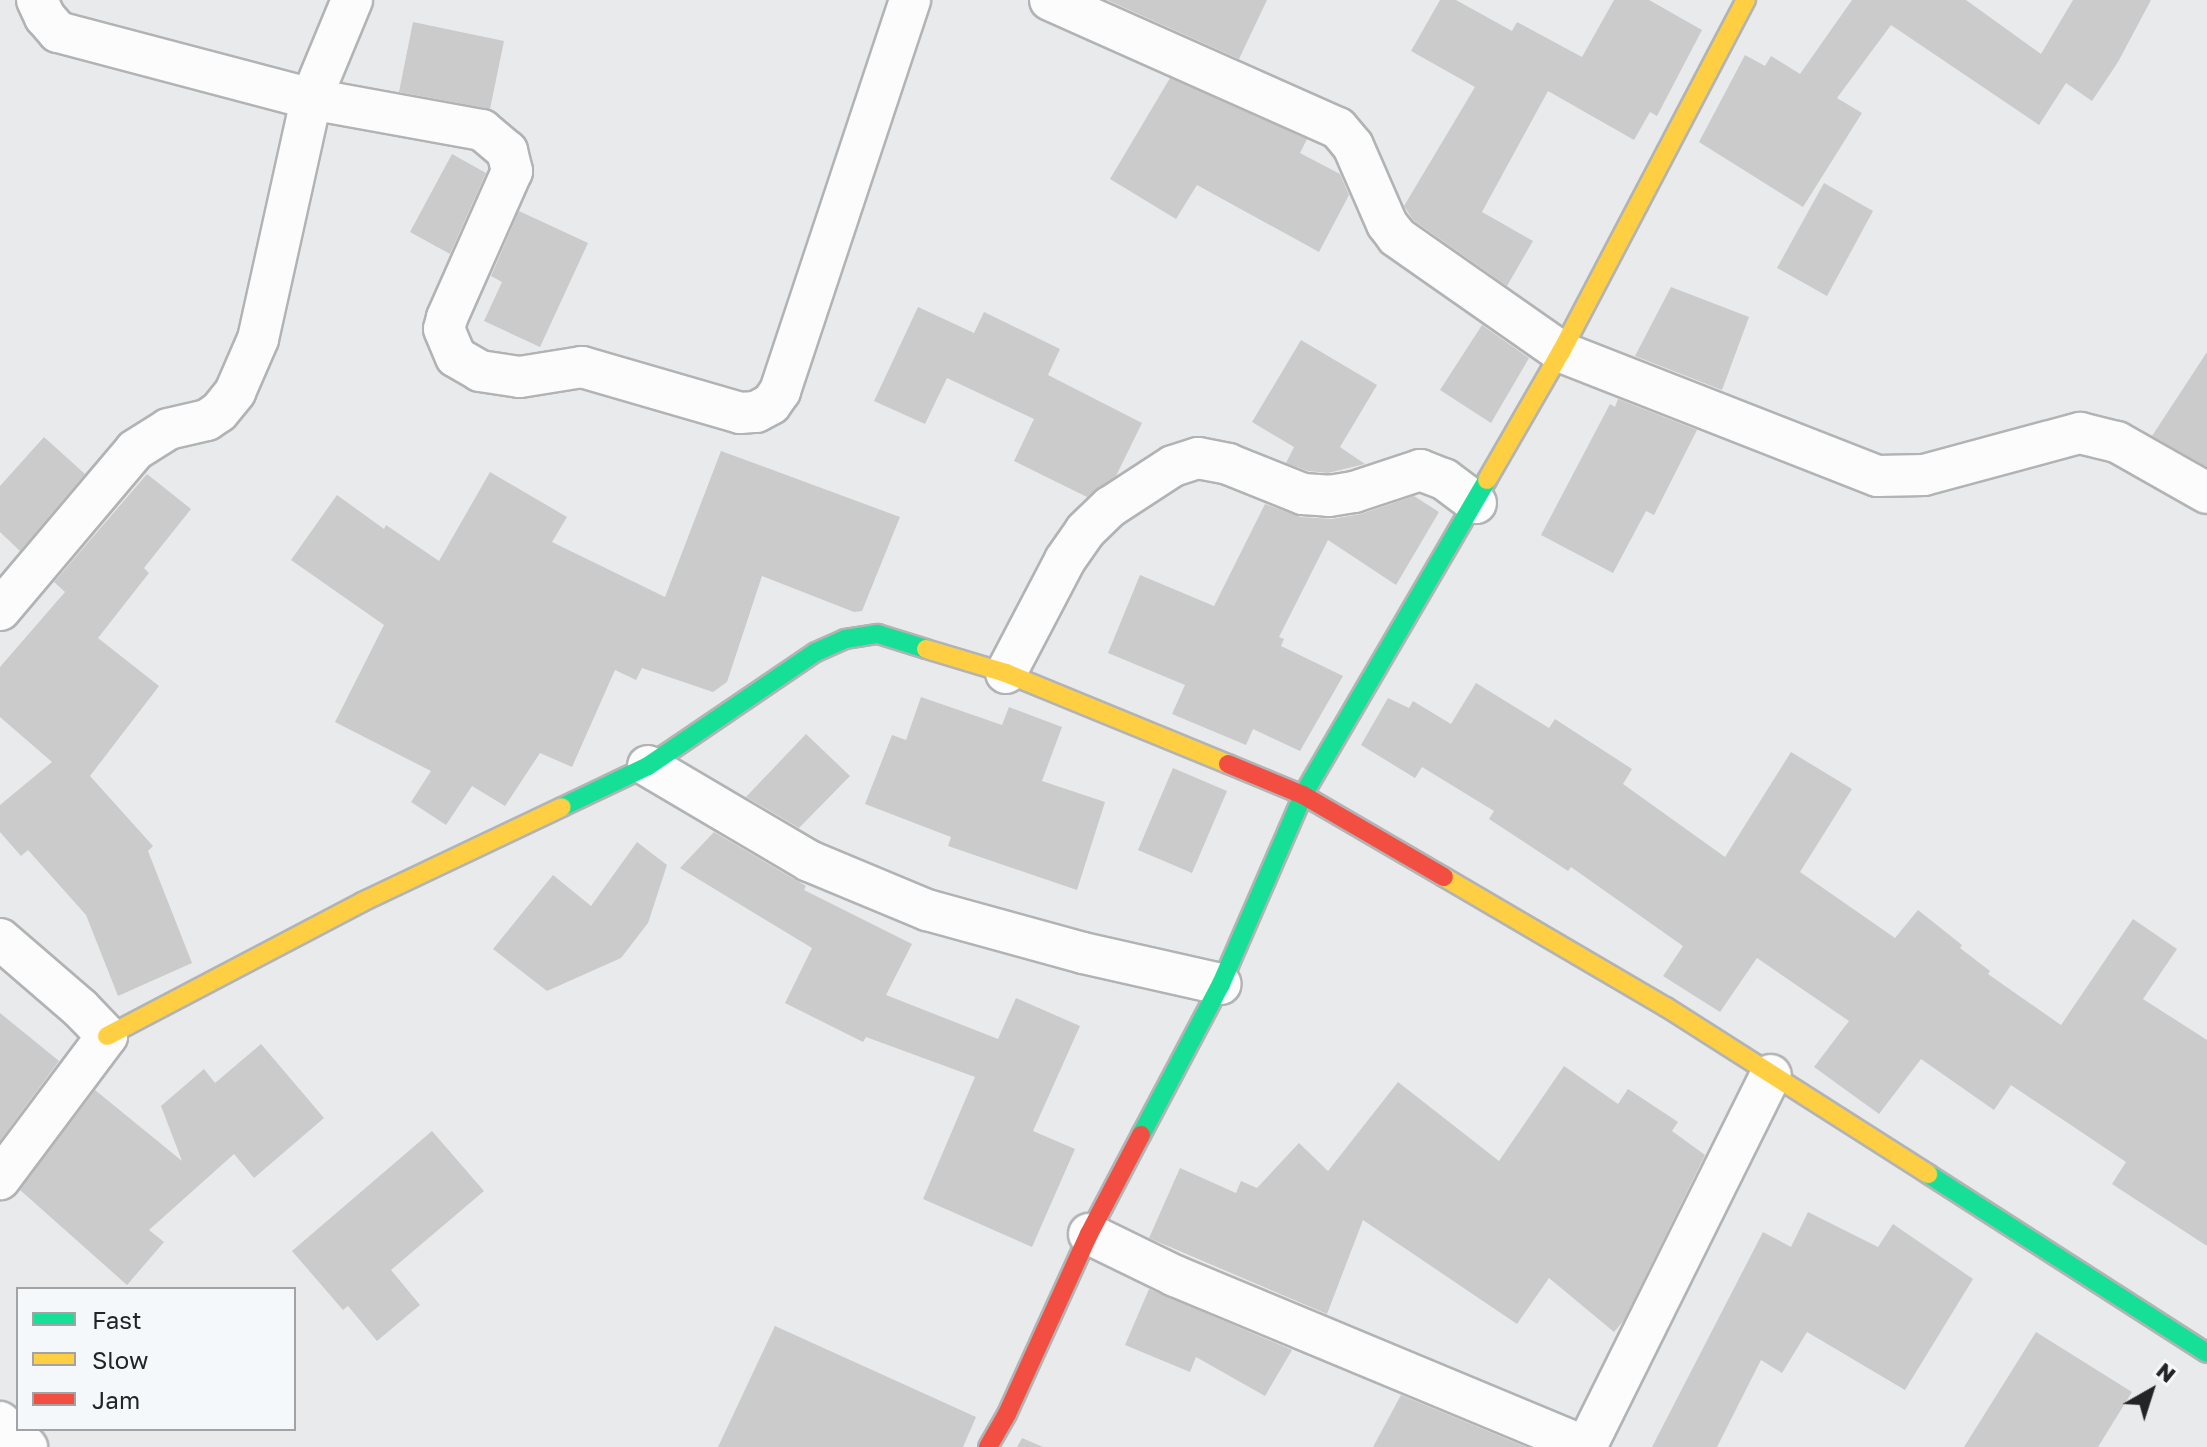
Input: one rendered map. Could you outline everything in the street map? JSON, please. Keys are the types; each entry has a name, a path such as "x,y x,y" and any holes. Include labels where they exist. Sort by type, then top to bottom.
{"street":[{"path":"37,0 45,17 58,32 311,99 482,130 507,151 512,171 444,329 456,357 468,366 520,377 582,367 740,413 756,412 771,404 786,375 910,0"},
{"path":"0,610 135,450 168,429 207,420 219,412 235,392 258,339 311,99 352,0"},
{"path":"1050,0 1338,128 1361,160 1387,224 1397,237 1561,352 1878,476 1924,475 2080,433 2117,442 2207,493"},
{"path":"988,1447 1007,1414 1089,1234 1221,984 1303,795 1476,503 1561,352 1746,0"},
{"path":"1006,673 1065,560 1085,531 1110,507 1173,466 1198,458 1228,464 1303,494 1329,496 1354,492 1420,470 1444,479 1476,503"},
{"path":"0,1179 107,1036 362,902 648,766 816,652 845,639 878,634 1006,673 1303,795 1666,1007 2207,1353"},
{"path":"648,766 809,861 927,910 1083,953 1221,984"},
{"path":"0,939 80,1008 107,1036"},
{"path":"1089,1234 1175,1276 1587,1446 1771,1075"},
{"path":"0,1422 27,1447"}],"building":[{"path":"1107,0 1267,0 1239,59"},
{"path":"1440,0 1456,0 1512,31 1517,22 1582,57 1614,0 1649,0 1702,30 1657,116 1650,112 1634,140 1548,91 1482,212 1533,241 1507,286 1413,220 1404,206 1475,87 1411,51"},
{"path":"1852,0 1966,0 2041,54 2073,0 2151,0 2118,62 2092,101 2066,83 2039,125 1891,25 1837,98 1862,113 1803,207 1699,142 1745,55 1765,66 1771,56 1800,74"},
{"path":"413,22 504,41 490,109 399,92"},
{"path":"1170,78 1307,139 1300,153 1340,174 1349,195 1319,252 1197,185 1176,219 1110,179"},
{"path":"452,154 486,173 450,254 410,232"},
{"path":"1824,183 1873,211 1827,296 1777,268"},
{"path":"519,211 588,243 540,347 484,321 502,282 491,276"},
{"path":"1671,287 1749,317 1722,390 1635,356"},
{"path":"918,307 974,333 984,312 1060,349 1048,375 1142,423 1116,476 1087,497 1014,461 1034,419 947,378 925,424 874,401"},
{"path":"1482,325 1529,358 1491,423 1440,390"},
{"path":"1301,340 1377,385 1340,447 1365,464 1328,473 1308,471 1286,463 1294,447 1252,422"},
{"path":"2207,352 2207,467 2152,436"},
{"path":"1618,399 1697,430 1654,515 1646,511 1613,573 1541,535 1610,404 1615,407"},
{"path":"44,437 85,474 20,551 0,532 0,486"},
{"path":"721,451 900,517 862,611 854,612 762,576 727,682 713,692 642,668 636,680 615,670 572,767 540,753 505,806 472,786 446,825 411,802 431,771 335,722 384,625 291,560 337,495 384,529 386,525 439,561 490,472 567,517 552,542 665,597"},
{"path":"147,474 191,509 144,568 149,573 98,638 159,686 90,776 153,846 148,851 192,963 118,996 86,915 28,850 21,856 0,832 0,805 52,762 0,717 0,667 65,592 54,582"},
{"path":"1414,496 1439,512 1396,585 1328,540 1279,637 1284,639 1281,646 1343,676 1300,751 1253,729 1246,745 1172,714 1185,685 1108,653 1140,575 1214,606 1265,504 1301,517 1332,519 1361,514"},
{"path":"1476,683 1549,728 1555,719 1632,769 1623,784 1725,857 1791,752 1852,789 1800,872 1895,938 1918,910 1962,945 1960,948 1990,971 1988,974 2061,1025 2133,919 2177,949 2143,999 2207,1040 2207,1246 2112,1184 2126,1162 2011,1085 1994,1110 1921,1059 1879,1114 1814,1067 1849,1021 1757,958 1720,1012 1663,976 1683,946 1571,867 1568,871 1489,819 1494,811 1422,767 1415,778 1361,745 1388,698 1409,708 1413,701 1451,724"},
{"path":"921,697 1002,725 1009,707 1062,727 1042,781 1105,802 1077,890 948,846 951,837 865,804 892,735 906,740"},
{"path":"806,734 850,776 799,828 746,797"},
{"path":"1173,768 1227,791 1192,873 1138,850"},
{"path":"714,832 806,886 804,890 912,944 886,995 998,1039 1016,998 1080,1026 1033,1131 1075,1149 1032,1247 923,1199 975,1077 866,1037 863,1042 785,1003 812,948 680,868"},
{"path":"637,842 667,865 648,923 621,958 547,991 493,949 553,875 591,906"},
{"path":"0,1013 59,1061 0,1141"},
{"path":"261,1044 324,1118 254,1178 234,1154 149,1230 164,1242 127,1285 20,1190 95,1090 182,1161 161,1106 204,1069 215,1083"},
{"path":"1564,1066 1618,1104 1628,1089 1678,1122 1672,1131 1705,1155 1624,1320 1614,1332 1549,1278 1517,1324 1363,1220 1327,1314 1149,1238 1180,1168 1236,1193 1241,1181 1257,1188 1299,1143 1328,1171 1398,1082 1499,1161"},
{"path":"432,1131 484,1191 391,1270 420,1305 377,1341 348,1306 343,1310 292,1251"},
{"path":"1808,1212 1878,1247 1893,1224 1973,1279 1905,1390 1807,1332 1782,1373 1761,1360 1717,1447 1652,1447 1763,1232 1791,1247"},
{"path":"1149,1289 1292,1350 1265,1396 1196,1357 1190,1372 1125,1345"},
{"path":"775,1326 976,1417 963,1447 718,1447"},
{"path":"2036,1332 2132,1392 2098,1447 1964,1447"},
{"path":"1401,1395 1526,1447 1373,1447"},
{"path":"1022,1438 1043,1447 1017,1447"}],"traffic: fast":[{"path":"1141,1135 1221,984 1303,795 1487,480"},
{"path":"562,807 648,766 816,652 845,639 878,634 926,649"},
{"path":"1928,1174 2207,1353"}],"traffic: slow":[{"path":"1487,480 1561,352 1746,0"},
{"path":"926,649 1006,673 1228,764"},
{"path":"107,1036 362,902 562,807"},
{"path":"1444,877 1666,1007 1928,1174"}],"traffic: jam":[{"path":"1228,764 1303,795 1444,877"},
{"path":"988,1447 1007,1414 1089,1234 1141,1135"}]}
